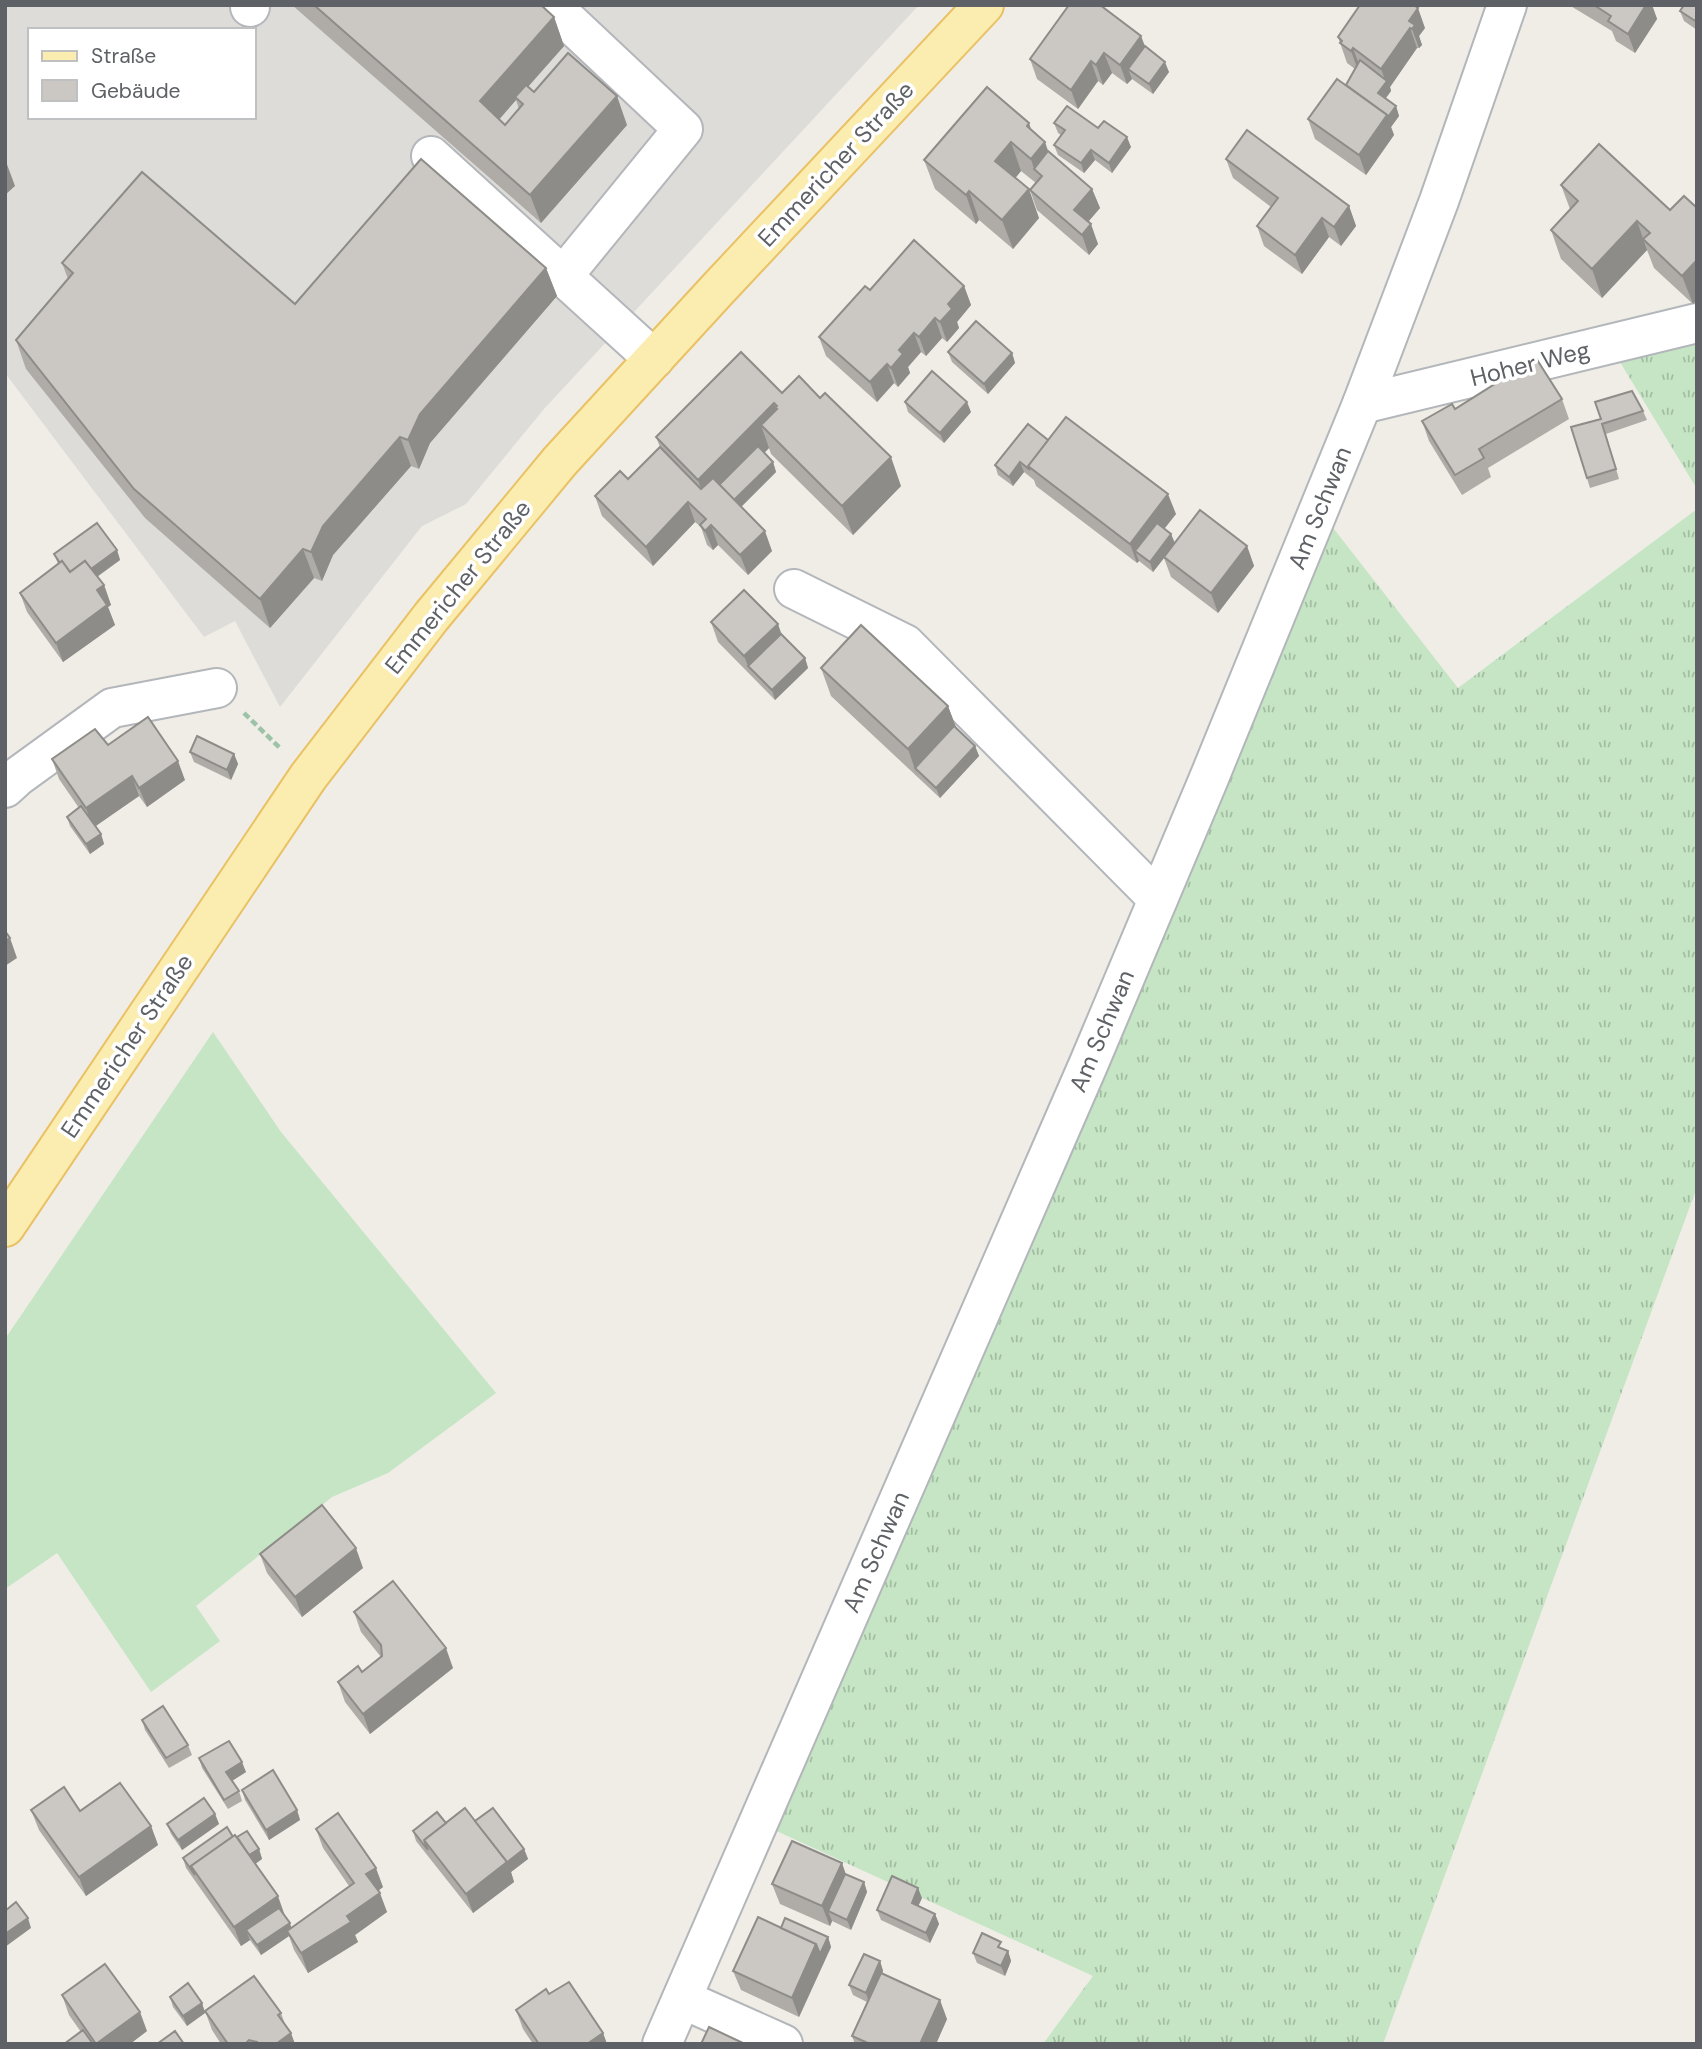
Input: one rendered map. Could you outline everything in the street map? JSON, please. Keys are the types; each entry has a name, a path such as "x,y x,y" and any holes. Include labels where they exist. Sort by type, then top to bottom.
{"main road":[{"name":"Emmericher Straße","path":"5,1227 309,777 439,607 560,461 985,5"}],"street":[{"path":"551,5 683,130 563,276"},
{"name":"Am Schwan","path":"662,2044 1158,899 1362,404 1439,201 1507,5"},
{"path":"431,156 654,359"},
{"name":"Hoher Weg","path":"1362,404 1697,323"},
{"path":"794,589 905,644 1158,899"},
{"path":"5,788 112,708 217,688"},
{"path":"682,1999 783,2044"}],"path":[{"path":"217,688 309,777"}],"shaded area":[{"path":"5,5 919,5 544,409 466,504 422,526 280,707 235,621 204,637 5,373"}],"green space":[{"path":"1697,340 1697,489 1620,362"},
{"path":"1697,509 1697,1187 1383,2044 1043,2044 1093,1976 770,1828 1330,524 1458,688"},
{"path":"213,1032 281,1132 496,1393 388,1473 332,1497 196,1606 220,1641 151,1692 57,1553 5,1589 5,1339"}],"building":[{"path":"314,5 541,5 554,17 480,101 505,125 523,104 515,97 526,85 534,92 568,53 617,96 530,195"},
{"path":"1069,5 1100,5 1141,36 1120,65 1104,53 1096,65 1091,61 1071,90 1030,59"},
{"path":"1360,5 1414,5 1418,8 1409,21 1415,25 1410,28 1381,69 1353,48 1351,51 1340,43 1342,41 1338,37"},
{"path":"1594,5 1646,5 1628,34 1608,21 1611,16"},
{"path":"1684,5 1697,5 1697,22 1680,11"},
{"path":"1145,46 1165,62 1149,84 1128,69"},
{"path":"1360,60 1387,81 1378,93 1396,106 1388,117 1346,85"},
{"path":"1337,79 1387,115 1359,155 1308,119"},
{"path":"987,87 1029,123 1027,126 1045,142 1031,159 1011,142 995,161 1029,189 1002,220 969,191 966,195 924,160"},
{"path":"1067,106 1098,128 1104,121 1127,137 1109,163 1091,150 1081,163 1054,145 1065,130 1054,123"},
{"path":"1247,130 1349,206 1334,227 1322,218 1295,255 1257,226 1278,198 1226,159"},
{"path":"1599,144 1670,210 1684,196 1697,208 1697,260 1682,276 1643,239 1650,233 1637,221 1592,269 1551,230 1578,201 1561,185"},
{"path":"1048,151 1092,189 1074,210 1091,224 1082,235 1030,190 1042,176 1034,169"},
{"path":"421,159 546,268 420,414 408,440 400,437 323,526 311,552 303,549 260,599 134,489 16,340 73,273 62,263 142,172 295,304"},
{"path":"914,240 964,286 948,304 952,309 940,322 935,318 919,337 914,333 899,350 903,354 891,368 887,364 870,382 819,337 865,286 870,290"},
{"path":"976,321 1012,353 984,384 948,352"},
{"path":"741,352 782,393 799,376 820,398 825,393 891,457 842,506 761,425 777,409 774,403 698,480 656,437"},
{"path":"1536,358 1562,399 1479,449 1484,458 1455,475 1422,421 1452,404 1455,409"},
{"path":"932,371 967,402 940,433 905,402"},
{"path":"1632,391 1643,411 1602,424 1616,469 1587,478 1571,427 1601,419 1595,402"},
{"path":"1066,417 1168,494 1130,544 1028,466"},
{"path":"1028,424 1048,440 1028,466 1030,470 1020,462 1009,477 995,465"},
{"path":"758,446 773,462 734,500 719,485"},
{"path":"660,447 701,489 713,478 765,531 740,555 711,525 705,531 700,525 706,519 688,502 646,547 595,496 620,471 628,479"},
{"path":"1200,510 1247,546 1211,593 1164,557"},
{"path":"97,523 117,550 91,569 85,561 70,572 54,554"},
{"path":"1157,523 1171,534 1150,562 1135,551"},
{"path":"62,561 70,572 85,561 104,585 97,590 107,605 56,643 20,593"},
{"path":"744,590 778,624 744,656 711,622"},
{"path":"861,625 948,706 908,749 821,668"},
{"path":"781,634 805,658 772,690 748,666"},
{"path":"148,717 178,761 139,788 132,776 86,808 52,759 95,729 108,745"},
{"path":"954,726 975,746 936,788 915,768"},
{"path":"197,736 234,754 227,770 190,752"},
{"path":"81,806 101,834 86,844 67,817"},
{"path":"322,1505 356,1548 295,1597 260,1554"},
{"path":"393,1581 446,1648 363,1714 338,1682 358,1666 362,1672 382,1656 381,1645 354,1612"},
{"path":"163,1706 188,1745 166,1758 142,1720"},
{"path":"229,1741 242,1762 226,1772 239,1791 224,1800 199,1758"},
{"path":"273,1770 297,1810 266,1830 242,1790"},
{"path":"120,1783 151,1826 79,1877 31,1810 64,1787 80,1811"},
{"path":"204,1798 215,1814 178,1840 167,1824"},
{"path":"465,1808 507,1862 466,1894 424,1840"},
{"path":"493,1808 524,1849 505,1864 507,1862 475,1821"},
{"path":"437,1812 446,1823 424,1840 428,1850 413,1831"},
{"path":"338,1813 376,1868 366,1874 380,1893 347,1916 351,1922 301,1953 287,1931 354,1883 316,1829"},
{"path":"227,1827 233,1837 191,1866 195,1875 183,1858"},
{"path":"247,1831 259,1849 249,1855 237,1837"},
{"path":"235,1835 278,1896 234,1927 191,1866"},
{"path":"792,1841 842,1863 822,1906 772,1884"},
{"path":"845,1874 864,1882 847,1920 828,1911"},
{"path":"892,1876 918,1888 912,1903 935,1914 926,1933 877,1910"},
{"path":"16,1902 28,1918 5,1934 5,1911"},
{"path":"279,1908 290,1923 257,1945 246,1930"},
{"path":"758,1917 816,1944 792,1998 733,1971"},
{"path":"785,1918 828,1937 820,1954 816,1944 781,1928"},
{"path":"982,1933 1001,1942 998,1947 1008,1951 1001,1966 973,1953"},
{"path":"864,1954 880,1961 866,1993 849,1985"},
{"path":"105,1964 140,2012 96,2044 62,1995"},
{"path":"881,1973 940,2000 920,2044 870,2044 852,2036"},
{"path":"254,1976 281,2013 278,2015 291,2033 276,2044 259,2044 249,2040 245,2044 228,2044 205,2011"},
{"path":"569,1982 603,2033 587,2044 539,2044 516,2010 546,1989 549,1994"},
{"path":"188,1983 202,2003 183,2016 170,1997"},
{"path":"709,2027 745,2044 701,2044"},
{"path":"83,2030 93,2044 64,2044"},
{"path":"175,2031 184,2044 157,2044"}]}
